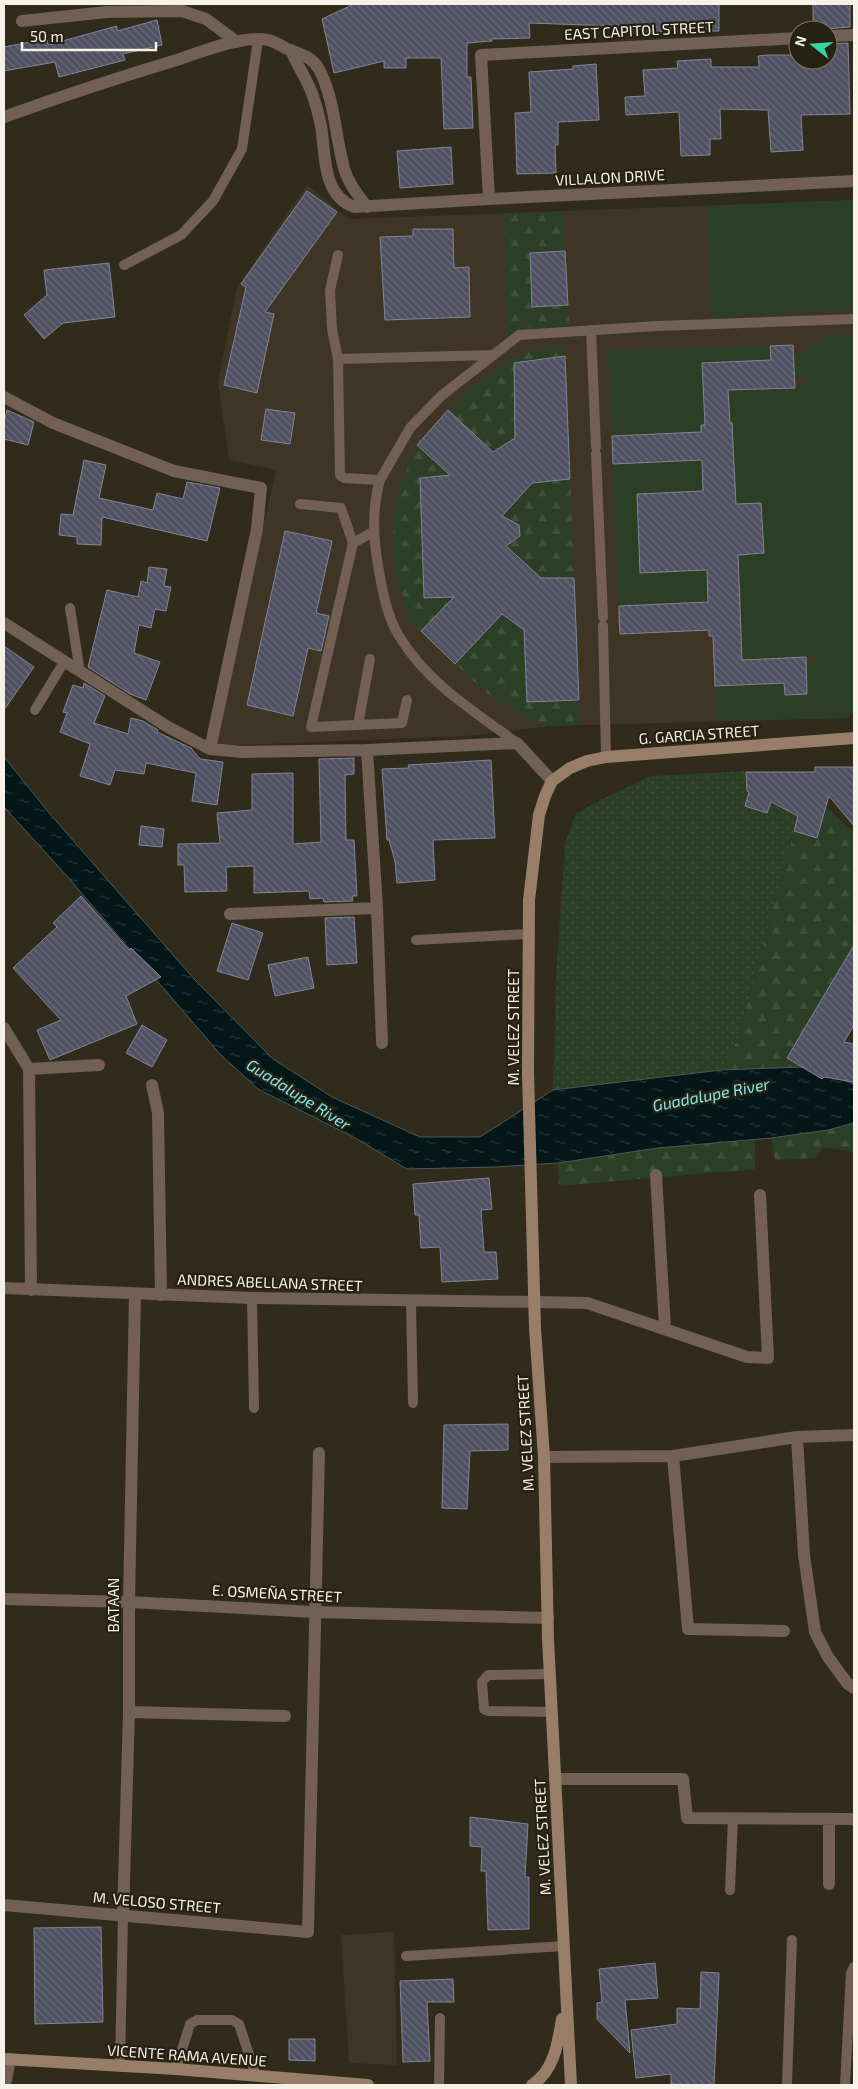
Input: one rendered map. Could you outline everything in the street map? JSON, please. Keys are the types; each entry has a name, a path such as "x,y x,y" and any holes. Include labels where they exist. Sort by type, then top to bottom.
{"main road":[{"name":"G. GARCIA STREET","path":"552,781 570,768 586,761 606,757 854,738"},
{"name":"M. VELEZ STREET","path":"552,781 545,796 537,832 529,900 528,1073 535,1328 544,1457 550,1674 571,2085"},
{"path":"532,2085 544,2074 556,2050 566,1994"},
{"name":"VICENTE RAMA AVENUE","path":"7,2059 176,2069 321,2083 368,2085"}],"street":[{"path":"22,21 107,12 182,11 206,19 237,42"},
{"path":"838,36 854,35"},
{"name":"EAST CAPITOL STREET","path":"489,198 481,55 788,39"},
{"path":"4,117 88,87 237,42 268,40 304,54 319,69 326,86 335,120 344,170 367,207"},
{"name":"VILLALON DRIVE","path":"291,50 312,92 321,127 324,162 334,190 347,205 354,207 489,198 854,181"},
{"path":"4,397 53,422 174,471 261,488 257,529 210,749"},
{"path":"4,623 168,727 210,749 244,752 367,750 517,743 552,781"},
{"path":"367,750 382,1043"},
{"path":"230,914 376,908"},
{"path":"4,1028 29,1069 31,1290"},
{"path":"29,1069 99,1065"},
{"path":"152,1086 158,1113 161,1295"},
{"path":"656,1174 665,1328"},
{"name":"ANDRES ABELLANA STREET","path":"4,1288 252,1298 411,1302 587,1303 747,1357 768,1358 760,1195"},
{"name":"BATAAN","path":"123,1916 129,1712 129,1602 135,1294"},
{"path":"544,1457 673,1456 797,1437 854,1434"},
{"path":"797,1437 804,1555 815,1632 828,1657 847,1683 854,1688"},
{"path":"314,1612 319,1453"},
{"path":"673,1456 688,1629 784,1631"},
{"name":"E. OSMEÑA STREET","path":"4,1598 129,1602 314,1612 548,1618"},
{"name":"M. VELOSO STREET","path":"4,1905 308,1932 314,1612"},
{"path":"129,1712 286,1716"},
{"path":"555,1778 683,1779 687,1818 854,1819"},
{"path":"829,1819 829,1884"},
{"path":"5,2085 7,2059"}],"lane":[{"path":"124,265 182,235 213,201 242,150 258,40"},
{"path":"338,255 330,290 332,329 338,359 340,475 344,478 380,480"},
{"path":"517,743 467,708 417,660 398,635 387,604 380,574 374,532 374,516 380,480 410,428 441,396 519,335 737,322 854,320"},
{"path":"591,330 603,622 606,757"},
{"path":"338,359 493,355"},
{"path":"300,504 341,508 353,543 311,727 402,723 407,700"},
{"path":"353,543 374,532"},
{"path":"70,608 80,672"},
{"path":"358,725 370,659"},
{"path":"35,710 64,662"},
{"path":"416,940 529,934"},
{"path":"252,1298 254,1408"},
{"path":"411,1302 413,1403"},
{"path":"550,1674 488,1675 482,1682 482,1704 484,1709 488,1711 552,1712"},
{"path":"730,1890 733,1818"},
{"path":"120,2067 123,1916"},
{"path":"788,2085 792,1940"},
{"path":"406,1956 564,1946"},
{"path":"845,2085 851,1973 854,1967"},
{"path":"439,2085 440,2018"},
{"path":"176,2069 190,2024 197,2020 232,2020 239,2024 256,2076"}],"shaded area":[{"path":"307,185 349,219 854,200 854,712 847,718 550,726 466,736 213,746 276,470 229,460 218,382 237,287"},
{"path":"394,1932 397,2065 349,2063 341,1935"}],"green space":[{"path":"854,200 854,309 711,318 708,206"},
{"path":"564,212 565,251 531,254 532,306 568,305 570,326 519,329 507,337 504,214"},
{"path":"834,334 854,336 854,712 847,718 716,721 715,686 784,683 785,695 807,694 806,665 815,664 815,657 739,660 741,635 738,555 764,553 761,503 736,504 732,424 730,423 728,390 804,387 803,375 794,375 793,356 804,352 819,339"},
{"path":"770,346 771,360 702,363 705,425 701,425 701,432 612,436 608,350"},
{"path":"565,347 580,725 550,726 517,713 485,692 410,619 395,571 393,527 398,491 417,445 448,410 471,388 505,364 528,352"},
{"path":"702,460 704,506 640,573 683,571 706,556 708,602 619,606 613,464"},
{"path":"746,771 747,794 798,816 737,1041 721,1070 553,1090 556,979 565,843 576,814 598,801 651,776"},
{"path":"827,808 854,832 854,953 846,959 787,1057 802,1067 854,1120 854,1152 823,1147 816,1158 775,1160 771,1138 755,1140 755,1169 559,1186 553,1090 721,1070 737,1041 794,831 817,837"}],"water":[{"name":"Guadalupe River","path":"4,757 50,814 195,980 273,1059 332,1097 420,1137 480,1137 553,1090 721,1070 802,1067 854,1084 854,1123 828,1130 771,1138 658,1148 558,1163 407,1169 357,1139 258,1089 220,1054 66,875 4,807"}],"building":[{"path":"354,4 719,4 719,31 616,33 616,26 529,23 530,38 491,39 492,41 467,43 467,77 471,77 473,128 444,129 441,58 406,58 406,68 384,68 384,61 334,73 322,19"},
{"path":"813,4 850,4 850,27 838,28 838,20 813,20"},
{"path":"157,20 162,45 123,54 125,60 59,77 55,62 4,71 4,47 47,39 48,45 117,26 117,31"},
{"path":"848,43 850,114 801,115 803,150 771,152 768,110 720,109 721,139 710,139 710,155 681,156 679,112 626,115 625,97 645,96 643,70 678,68 677,61 711,59 711,67 759,67 758,56 788,55 788,70 838,70 838,44"},
{"path":"596,64 599,120 558,122 558,145 555,145 556,173 517,174 515,113 531,112 529,72 573,69 573,66"},
{"path":"451,147 453,184 400,188 397,151"},
{"path":"307,191 337,212 265,312 274,314 257,393 224,385 246,287 241,284"},
{"path":"413,229 453,229 454,268 469,267 470,317 385,320 380,237 413,236"},
{"path":"565,251 568,305 532,307 530,253"},
{"path":"109,263 115,317 63,323 44,339 24,315 47,295 44,270"},
{"path":"793,345 795,388 728,390 730,423 732,423 736,504 761,503 764,553 738,555 742,660 806,657 807,694 785,695 784,683 715,686 713,636 709,636 709,630 620,634 619,606 708,602 707,570 640,573 637,494 703,491 702,460 613,464 612,436 701,432 701,425 705,425 702,363 771,360 770,346"},
{"path":"565,356 570,479 532,483 502,516 519,525 520,536 506,546 541,578 574,578 579,700 527,702 524,630 502,614 455,664 421,631 454,597 424,598 420,478 450,475 417,445 448,410 493,452 515,438 514,363"},
{"path":"266,409 295,413 290,444 261,440"},
{"path":"7,410 34,422 28,445 4,439 4,422"},
{"path":"84,460 106,465 99,498 153,510 157,493 183,499 187,482 220,488 207,541 102,517 101,545 77,544 77,537 59,535 61,514 73,515"},
{"path":"285,531 332,541 316,613 329,616 321,651 308,648 293,716 247,705"},
{"path":"149,567 167,569 164,586 171,587 166,611 155,609 151,628 139,625 134,653 160,662 146,700 130,694 88,667 107,590 138,597 141,581 147,583"},
{"path":"4,646 34,667 4,710"},
{"path":"84,683 105,696 94,723 128,734 131,718 143,721 158,730 157,732 191,748 200,759 223,762 217,805 192,801 196,773 146,763 144,774 115,770 110,785 80,776 90,744 60,732 67,713 63,712 73,685 83,688"},
{"path":"354,758 354,774 345,775 346,840 354,840 357,896 352,896 353,901 324,902 323,898 310,899 309,891 254,893 254,866 226,867 227,891 185,892 184,865 178,865 178,844 220,843 217,813 252,810 252,774 293,773 293,844 321,842 319,759"},
{"path":"491,760 495,838 433,840 435,880 397,883 395,861 389,840 387,840 382,769 409,768 408,765"},
{"path":"815,767 854,767 854,826 829,796 817,838 794,831 798,816 771,802 767,813 745,806 749,792 747,791 746,772 815,772"},
{"path":"141,826 164,829 162,847 139,845"},
{"path":"81,896 129,950 131,948 161,977 126,996 137,1024 50,1060 37,1030 61,1020 13,968 57,927 53,923"},
{"path":"354,917 357,963 327,965 325,918"},
{"path":"232,923 263,933 248,980 217,971"},
{"path":"854,945 854,1025 844,1042 854,1044 854,1082 824,1077 822,1079 787,1058"},
{"path":"308,957 314,988 275,996 268,965"},
{"path":"142,1025 167,1040 152,1067 126,1053"},
{"path":"489,1178 492,1209 481,1210 484,1252 496,1252 498,1279 442,1282 440,1247 421,1248 419,1215 415,1215 413,1184"},
{"path":"508,1424 508,1450 470,1451 467,1509 442,1508 444,1425"},
{"path":"470,1817 528,1824 525,1877 529,1877 529,1929 488,1930 486,1871 481,1871 482,1847 470,1846"},
{"path":"101,1927 103,2022 35,2024 34,1928"},
{"path":"655,1963 658,1998 625,2000 630,2053 597,2019 597,2003 602,2002 599,1969"},
{"path":"701,1972 719,1973 714,2085 671,2084 671,2074 636,2078 631,2030 677,2024 677,2008 700,2009"},
{"path":"453,1979 454,2002 427,2002 430,2061 403,2062 400,1981"},
{"path":"289,2039 315,2039 315,2061 289,2060"}]}
